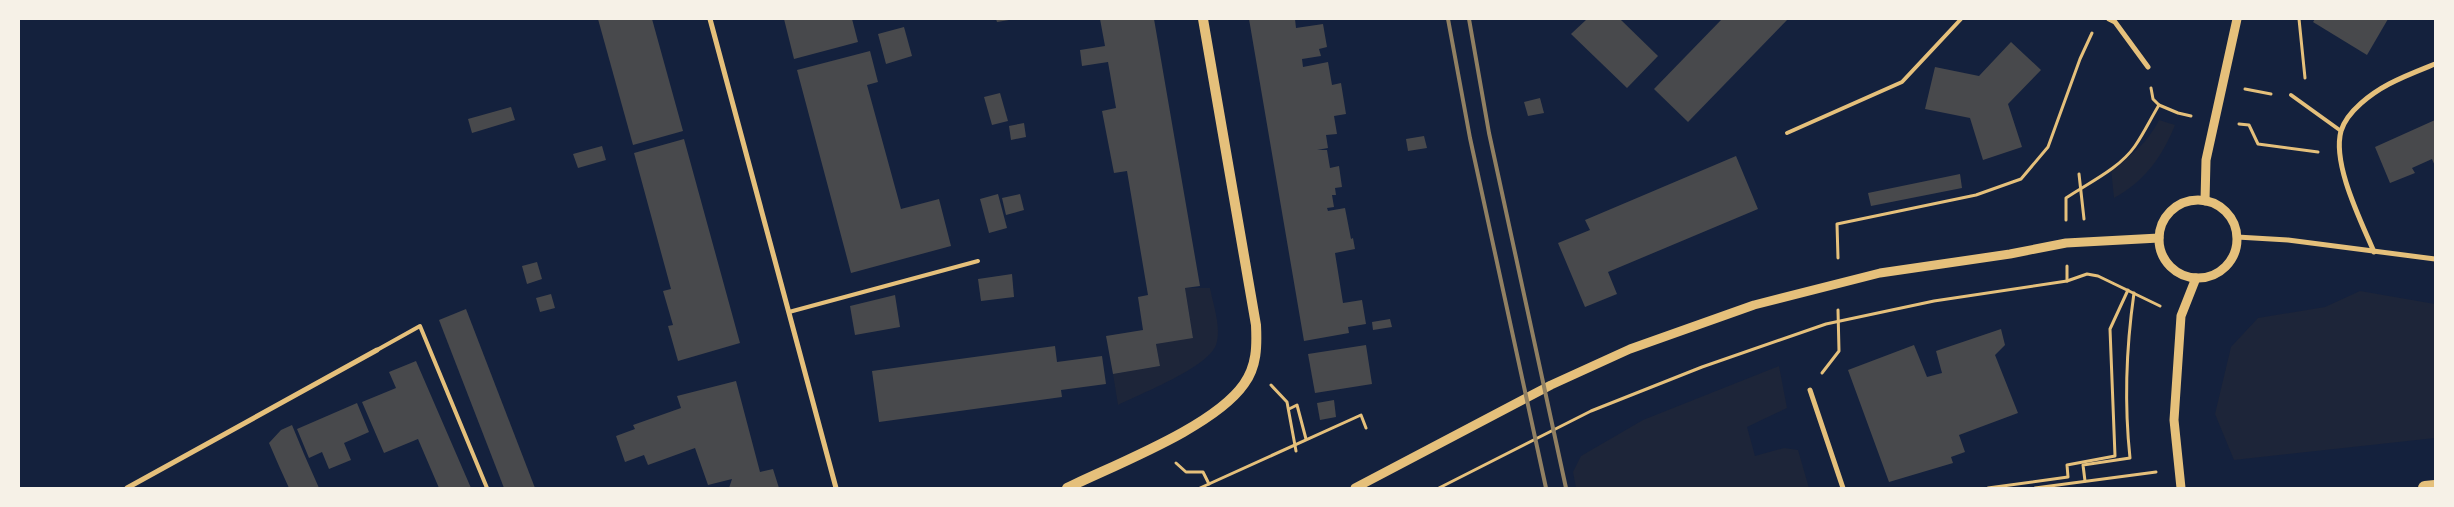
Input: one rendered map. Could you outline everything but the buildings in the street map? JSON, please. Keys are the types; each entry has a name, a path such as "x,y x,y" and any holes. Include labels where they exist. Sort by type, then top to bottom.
{"highway":[{"path":"2425,488 2435,487"}],"main road":[{"path":"1067,488 1212,415 1233,397 1245,383 1253,366 1257,351 1256,325 1202,19"}],"street":[{"path":"710,19 836,488"},
{"path":"2109,19 2115,22 2148,67"},
{"path":"2115,22 2122,19"},
{"path":"2205,201 2206,160 2237,19"},
{"path":"2374,252 2343,172 2341,132 2348,118 2363,102 2388,84 2435,64"},
{"path":"2192,200 2205,201 2218,205 2228,214 2235,225 2237,237 2234,253 2225,267 2212,276 2196,278 2181,274 2169,265 2162,252 2159,238 2162,225 2169,214 2179,205 2192,200"},
{"path":"2237,237 2288,240 2435,260"},
{"path":"1355,488 1551,385 1630,349 1695,324 1754,305 1880,273 2066,244 2159,238"},
{"path":"2182,488 2174,420 2180,316 2196,278"},
{"path":"127,488 377,350"},
{"path":"1810,390 1843,488"}],"lane":[{"path":"1787,133 1902,82 1961,19"},
{"path":"2291,95 2341,132"},
{"path":"789,312 978,261"},
{"path":"377,350 420,326 487,488"}],"path":[{"path":"2299,19 2307,105"},
{"path":"1838,259 1837,224 1976,195 2021,179 2048,147 2080,59 2095,27"},
{"path":"2148,67 2153,99 2159,105 2178,113"},
{"path":"2222,82 2263,94 2291,95"},
{"path":"2066,224 2066,198 2128,154 2159,105"},
{"path":"2249,125 2258,144 2320,152 2341,148"},
{"path":"2079,174 2082,187 2084,222"},
{"path":"2066,265 2067,281"},
{"path":"2087,266 2087,274"},
{"path":"1440,488 1590,411 1702,366 1826,324 1934,301 2067,281 2087,274 2098,276 2180,316"},
{"path":"1988,488 2068,478 2067,465 2115,456 2110,329 2128,290"},
{"path":"2085,481 2083,465 2130,458 2125,410 2128,334 2134,293"},
{"path":"1810,390 1839,351 1838,305"},
{"path":"1253,366 1287,402 1296,451"},
{"path":"1289,409 1298,406 1306,439"},
{"path":"1200,488 1361,416 1366,428"},
{"path":"1165,440 1173,460 1186,472 1203,472 1209,484"},
{"path":"2035,488 2179,469"}],"shaded area":[{"path":"2159,120 2175,125 2164,148 2151,167 2135,184 2114,198 2111,169 2139,148"},
{"path":"1185,288 1210,288 1218,324 1216,345 1210,354 1187,371 1118,405 1113,374 1160,366 1156,344 1193,337"},
{"path":"2360,291 2435,304 2435,438 2234,460 2215,414 2231,347 2258,318 2325,307"},
{"path":"1779,366 1787,408 1747,427 1755,456 1784,448 1798,450 1809,488 1576,488 1573,472 1581,456 1643,420"}],"railway":[{"path":"1448,19 1470,138 1546,488"},
{"path":"1469,19 1489,133 1566,488"}]}
